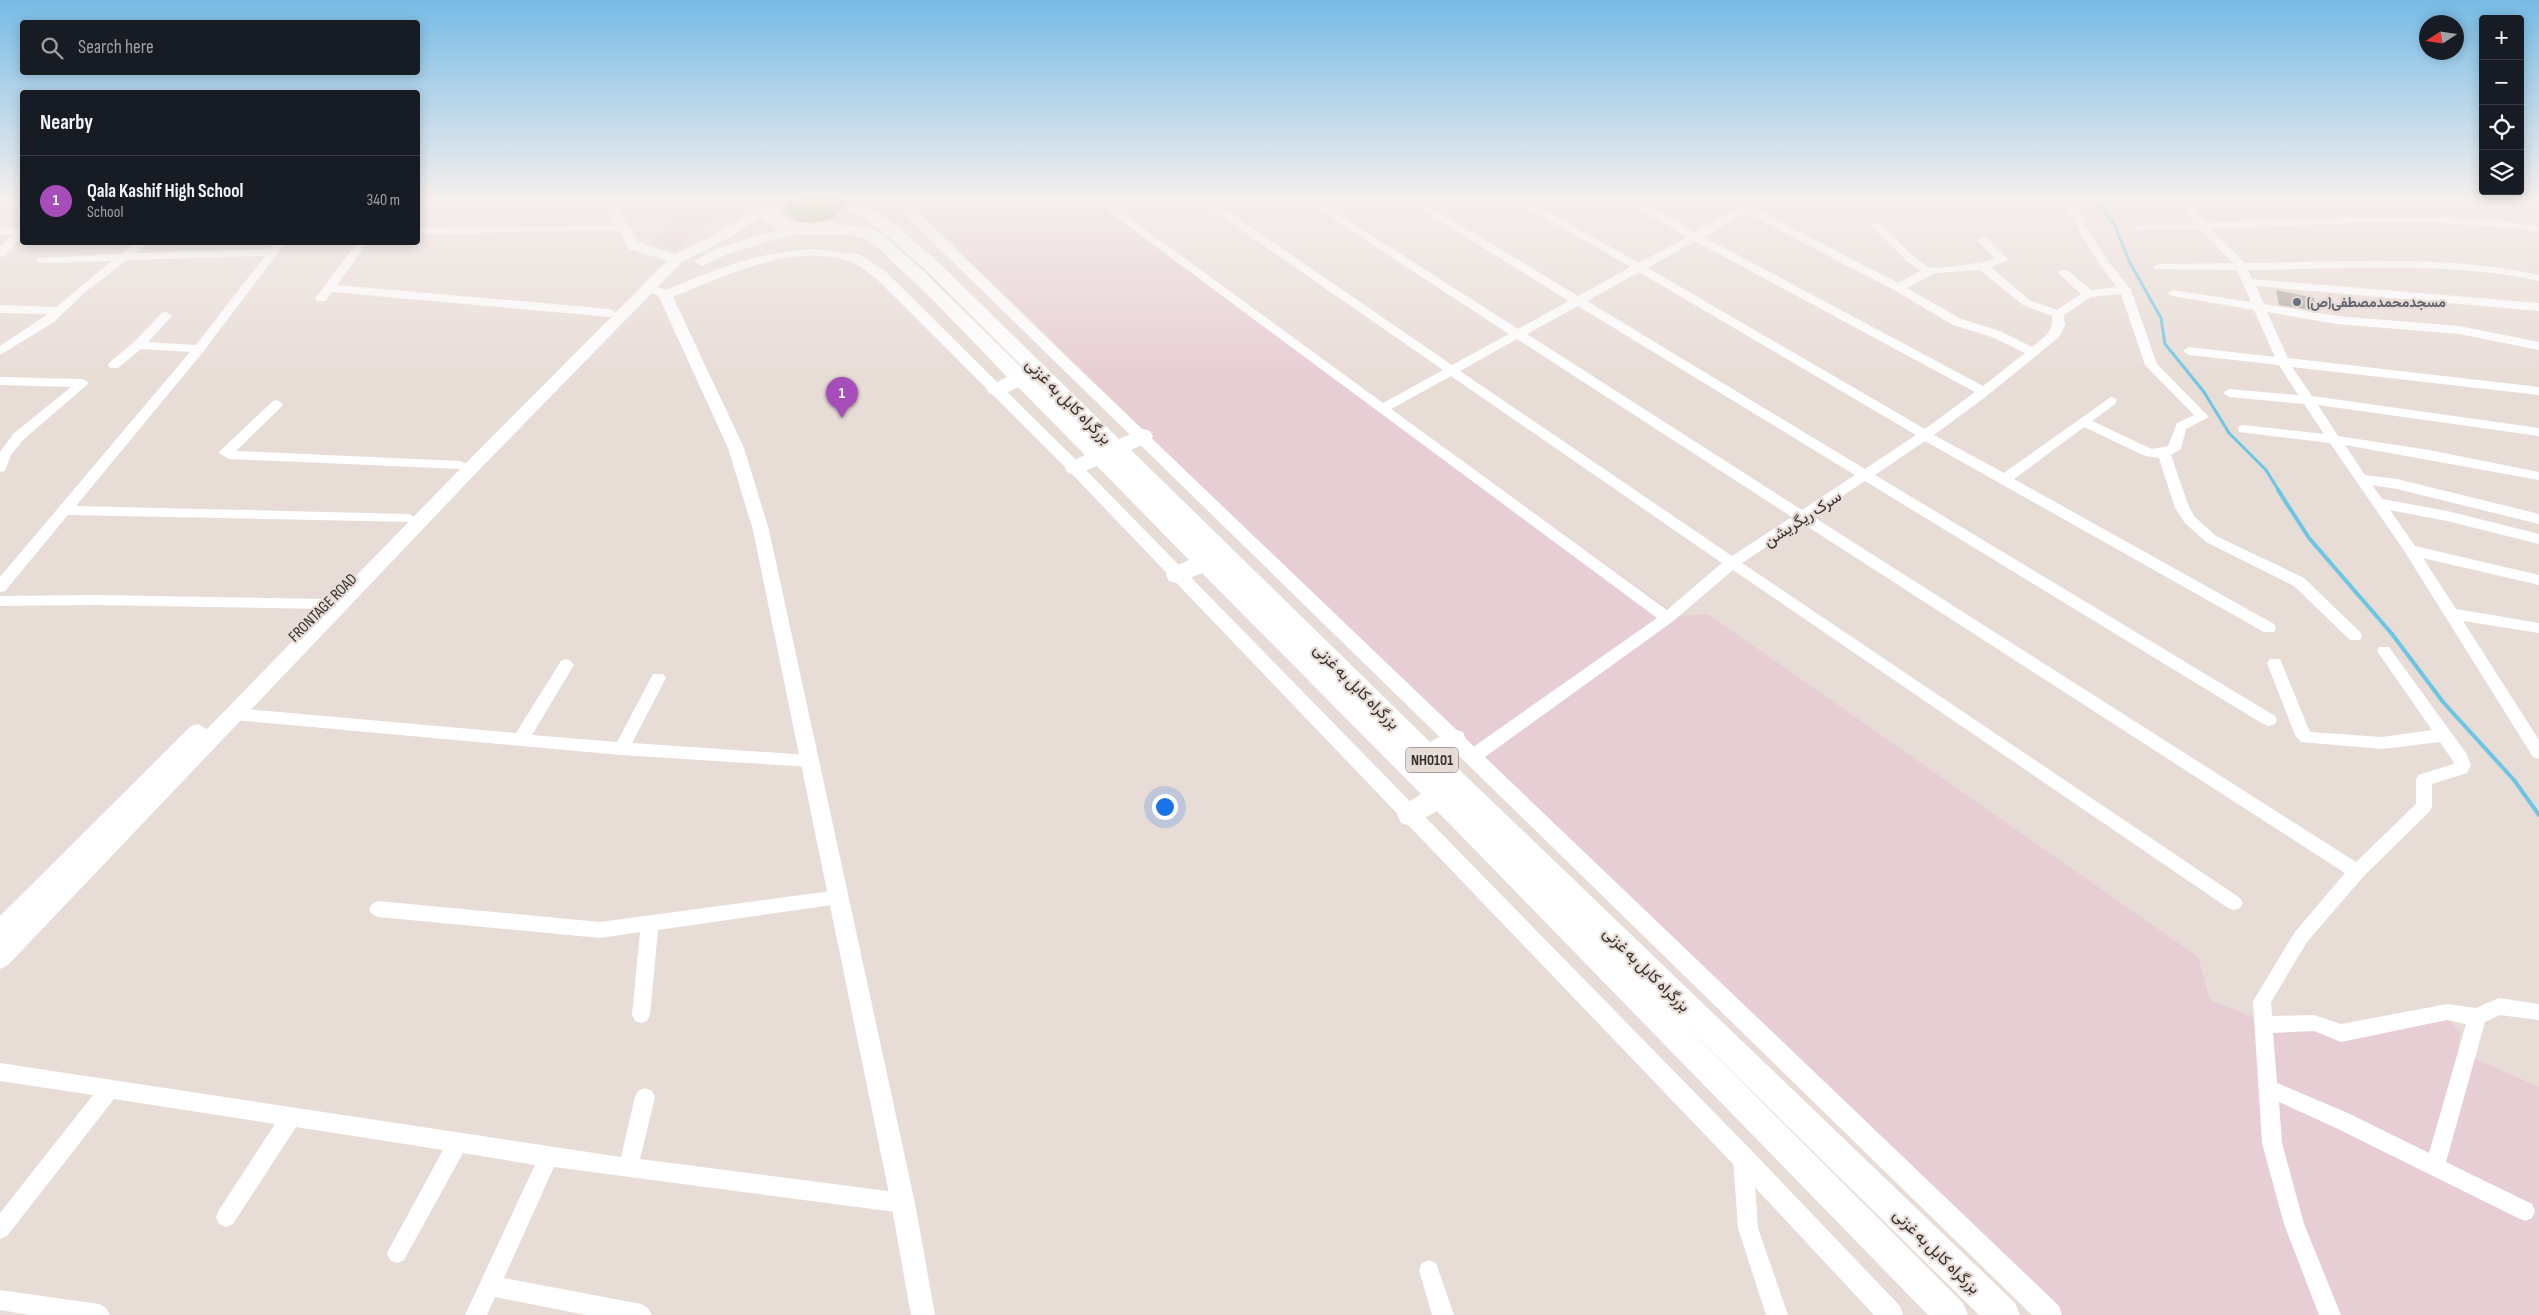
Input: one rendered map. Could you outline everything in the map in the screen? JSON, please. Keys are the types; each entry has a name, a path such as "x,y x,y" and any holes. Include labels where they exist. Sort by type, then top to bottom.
{"highway":[{"name":"بزرگراه کابل به غزنی","path":"899,258 1020,378 1108,452 1205,562 1396,739 1428,756 2003,1315"},
{"name":"بزرگراه کابل به غزنی","path":"923,258 1108,452 1396,739 1440,796 1951,1315"},
{"path":"997,390 1020,378"},
{"path":"1075,468 1143,436"},
{"path":"1177,575 1205,562"},
{"path":"1428,756 1454,739"},
{"path":"1410,815 1440,796"}],"main road":[{"name":"FRONTAGE ROAD","path":"0,931 325,604 621,302 656,291 709,258"},
{"path":"0,958 234,714 656,291 677,259"}],"street":[{"path":"41,260 74,258"},
{"path":"0,351 60,310 80,290 120,258"},
{"path":"0,587 199,349 268,258"},
{"path":"321,300 351,258"},
{"path":"766,258 748,262 656,291 736,448 761,530 903,1203 923,1315"},
{"path":"856,258 881,275 1075,468 1743,1158 1891,1315"},
{"path":"959,258 2050,1315"},
{"path":"1178,258 1667,618"},
{"path":"1289,258 1732,563 2234,903"},
{"path":"1399,258 2356,872"},
{"path":"1508,258 2270,720"},
{"path":"1623,258 1925,435 2269,628"},
{"path":"1383,408 1657,258"},
{"path":"1732,258 1984,392"},
{"path":"1841,258 1957,322 1996,334 2033,352"},
{"path":"1910,258 1928,272"},
{"path":"1898,288 1928,272 1983,266 2003,260 2001,258"},
{"path":"2083,422 2150,453 2164,453 2174,448 2178,428 2188,420 2203,418 2151,365 2125,290 2101,258"},
{"path":"2233,258 2241,267 2283,362 2332,437 2411,550 2539,753"},
{"path":"2159,267 2401,265 2508,271 2539,278"},
{"path":"1983,266 2027,303 2058,314 2088,294 2125,290"},
{"path":"2064,272 2088,294"},
{"path":"2247,282 2539,307"},
{"path":"330,288 610,313"},
{"path":"2173,293 2337,320 2459,330 2539,346"},
{"path":"0,309 60,310"},
{"name":"سرک ریگریشن","path":"1472,756 1667,618 1732,563 1867,475 1984,392 2055,334 2059,325 2058,314"},
{"path":"114,365 138,346 166,316"},
{"path":"138,346 199,349"},
{"path":"2189,351 2539,391"},
{"path":"0,381 83,383 18,437 5,454 0,468"},
{"path":"2229,393 2309,400 2539,432"},
{"path":"2004,479 2111,401"},
{"path":"277,404 226,452 229,455 461,465"},
{"path":"2244,429 2332,437 2470,461 2539,476"},
{"path":"2164,453 2182,508 2190,520 2211,539 2300,582 2355,636"},
{"path":"2362,479 2397,484 2539,519"},
{"path":"2379,504 2447,516 2539,539"},
{"path":"64,510 408,519"},
{"path":"2411,550 2539,580"},
{"path":"0,601 94,600 325,604"},
{"path":"2452,614 2539,628"},
{"path":"2330,1315 2294,1224 2272,1143 2262,1001 2301,937 2356,872 2424,806 2424,780 2461,768 2463,765 2460,758 2384,651"},
{"path":"2275,663 2303,735 2307,738 2382,743 2443,736"},
{"path":"520,740 566,665"},
{"path":"621,749 658,678"},
{"path":"234,714 621,749 810,761"},
{"path":"378,910 600,930 839,897"},
{"path":"641,1015 650,923"},
{"path":"2265,1025 2314,1023 2341,1033 2447,1012 2477,1016 2499,1006 2539,1012"},
{"path":"2435,1165 2477,1016"},
{"path":"0,1072 549,1157 903,1203"},
{"path":"0,1229 111,1088"},
{"path":"2267,1088 2435,1165 2525,1211"},
{"path":"628,1167 645,1097"},
{"path":"226,1217 291,1116"},
{"path":"397,1253 458,1143"},
{"path":"476,1315 549,1157"},
{"path":"1743,1158 1748,1228 1777,1315"},
{"path":"1428,1270 1443,1315"},
{"path":"490,1286 641,1315"},
{"path":"0,1300 99,1315"}],"shaded area":[{"path":"968,258 1180,258 1678,616 1708,614 2198,957 2210,1000 2266,1022 2332,1027 2434,1006 2460,1031 2459,1047 2482,1062 2539,1087 2539,1315 2053,1315"}],"building":[{"name":"مسجدمحمدمصطفی(ص)","path":"2276,290 2314,298 2317,311 2279,305"}],"waterway":[{"path":"2128,258 2161,318 2165,344 2204,392 2229,433 2266,470 2279,491"},
{"path":"2278,490 2309,538 2392,634 2443,702 2514,780 2539,815"}],"place":[{"name":"مسجدمحمدمصطفی(ص)","path":"2297,302"},
{"name":"Qala Kashif High School","path":"842,418"}]}
